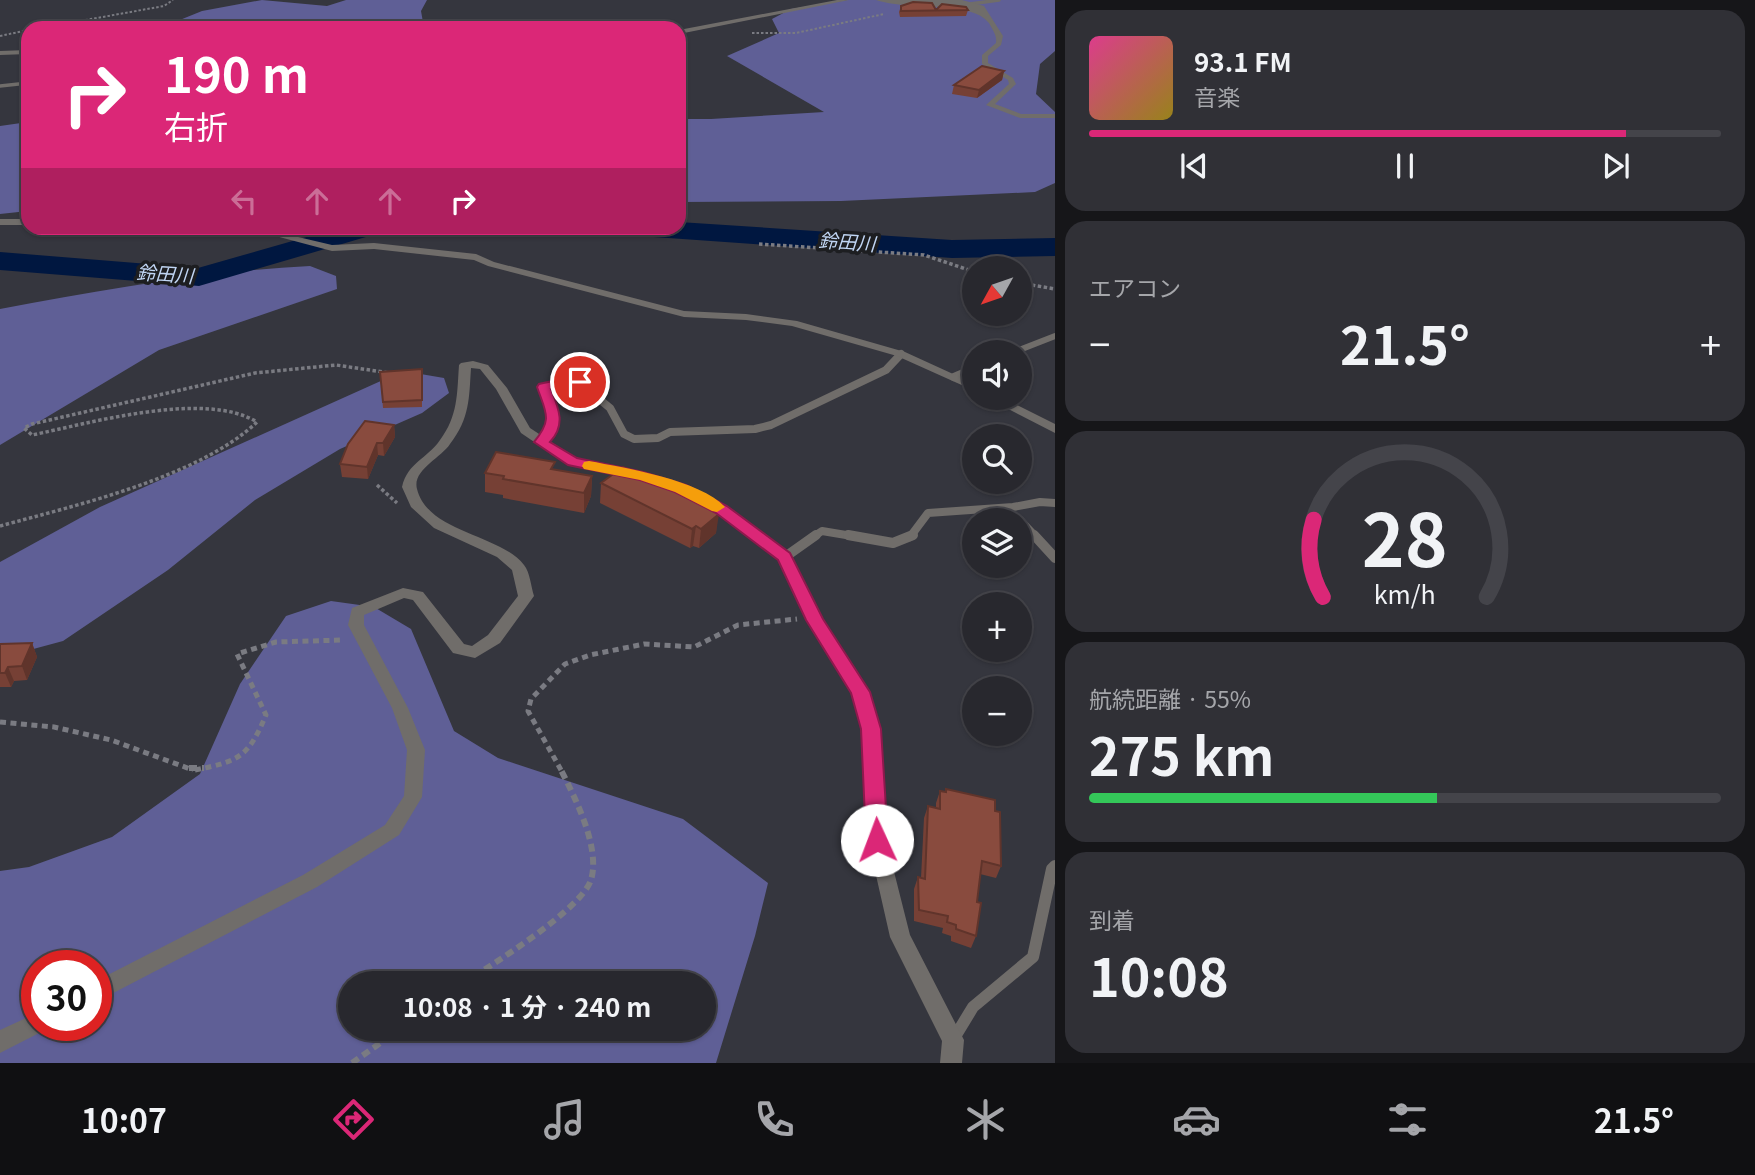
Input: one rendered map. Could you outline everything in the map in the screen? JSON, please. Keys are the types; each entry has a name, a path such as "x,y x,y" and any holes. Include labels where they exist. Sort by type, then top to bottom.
{"street":[{"path":"686,31 846,0"},
{"path":"878,0 970,4 985,9 991,26 1000,36 999,44 985,55 985,64 1011,79 1013,84 990,104 1020,116 1055,116"},
{"path":"0,53 21,52"},
{"path":"0,222 21,222"},
{"path":"278,235 332,248 374,246 476,257 491,264 684,314 746,317 793,323 901,354 962,381"},
{"path":"112,984 310,881 392,830 413,797 416,750 400,708 356,625 357,612 402,593 418,596 460,649 475,652 494,639 526,596 519,568 502,554 439,525 416,504 409,486 412,474 445,443 462,412 466,365 473,364 484,367 501,387 525,430 573,462 643,476 681,488 721,510 785,557 813,617 860,692 871,729 877,840 900,937 953,1040 951,1063"},
{"path":"1017,410 1055,429"},
{"path":"0,1042 21,1031"}],"lane":[{"path":"970,4 999,0"},
{"path":"0,86 21,84"},
{"path":"1032,345 1055,337"},
{"path":"541,442 552,431 553,413 544,387 551,383 580,382 610,408 624,434 634,439 657,438 670,432 755,429 771,425 886,370 901,354"},
{"path":"954,377 962,374"},
{"path":"1009,508 1035,500 1055,503"},
{"path":"785,557 822,531 853,534 893,543 913,536 929,513 962,508"},
{"path":"1032,533 1055,558"},
{"path":"953,1040 973,1007 1033,957 1052,869 1055,866"}],"path":[{"path":"80,21 164,6 173,0"},
{"path":"742,33 796,33 889,12"},
{"path":"0,36 21,32"},
{"path":"759,244 924,255 962,268"},
{"path":"1032,285 1055,289"},
{"path":"0,526 149,480 235,440 252,430 257,422 250,415 216,407 114,419 32,435 24,428 32,424 255,373 336,365 390,373"},
{"path":"481,971 567,910 591,881 591,846 580,809 528,711 531,699 565,664 590,655 644,644 694,647 738,625 813,617"},
{"path":"0,722 54,727 111,740 194,770 220,765 236,759 253,745 266,715 237,653 257,643 364,640"},
{"path":"352,1063 383,1041"}],"shaded area":[{"path":"262,0 327,6 346,0 427,0 421,11 423,21 177,21 202,11"},
{"path":"847,0 1055,0 1055,51 1040,64 1036,94 1055,112 1055,183 1035,192 841,201 686,202 686,119 824,112 727,56 779,33 772,19 791,9"},
{"path":"21,123 21,212 0,214 0,126"},
{"path":"310,266 336,276 337,289 159,350 0,445 0,309 193,277"},
{"path":"403,371 444,378 449,393 422,413 340,449 255,500 168,570 63,641 0,658 0,562 100,507"},
{"path":"331,601 374,607 411,629 454,731 498,758 683,819 768,883 755,936 716,1063 0,1063 0,871 29,867 112,837 200,774 240,684 286,616"}],"building":[{"path":"913,2 932,3 936,10 942,4 966,7 968,10 901,11 901,6"},
{"path":"982,66 1004,71 979,90 954,85"},
{"path":"422,369 422,400 383,402 380,372"},
{"path":"365,421 394,425 383,443 377,443 367,467 340,464 348,444"},
{"path":"496,452 555,462 551,469 592,476 584,493 503,479 504,476 485,473"},
{"path":"623,467 655,481 657,478 718,506 713,511 719,514 701,529 696,526 692,529 601,483"},
{"path":"32,643 22,666 8,667 5,673 0,673 0,644"},
{"path":"946,789 995,800 995,811 1000,812 1001,866 982,861 977,902 981,903 976,936 956,929 956,925 947,922 948,916 919,910 918,877 925,879 928,806 940,809 940,791 946,792"}],"waterway":[{"name":"鈴田川","path":"686,231 952,249 1055,247"},
{"name":"鈴田川","path":"0,261 199,277 342,235"}],"slow traffic":[{"path":"589,466 643,476 681,488 717,507"}],"route":[{"path":"580,382 576,380 551,383 544,387 553,413 552,431 541,442 573,462 643,476 681,488 762,537 785,557 815,620 860,692 871,729 875,764 877,840"}]}
